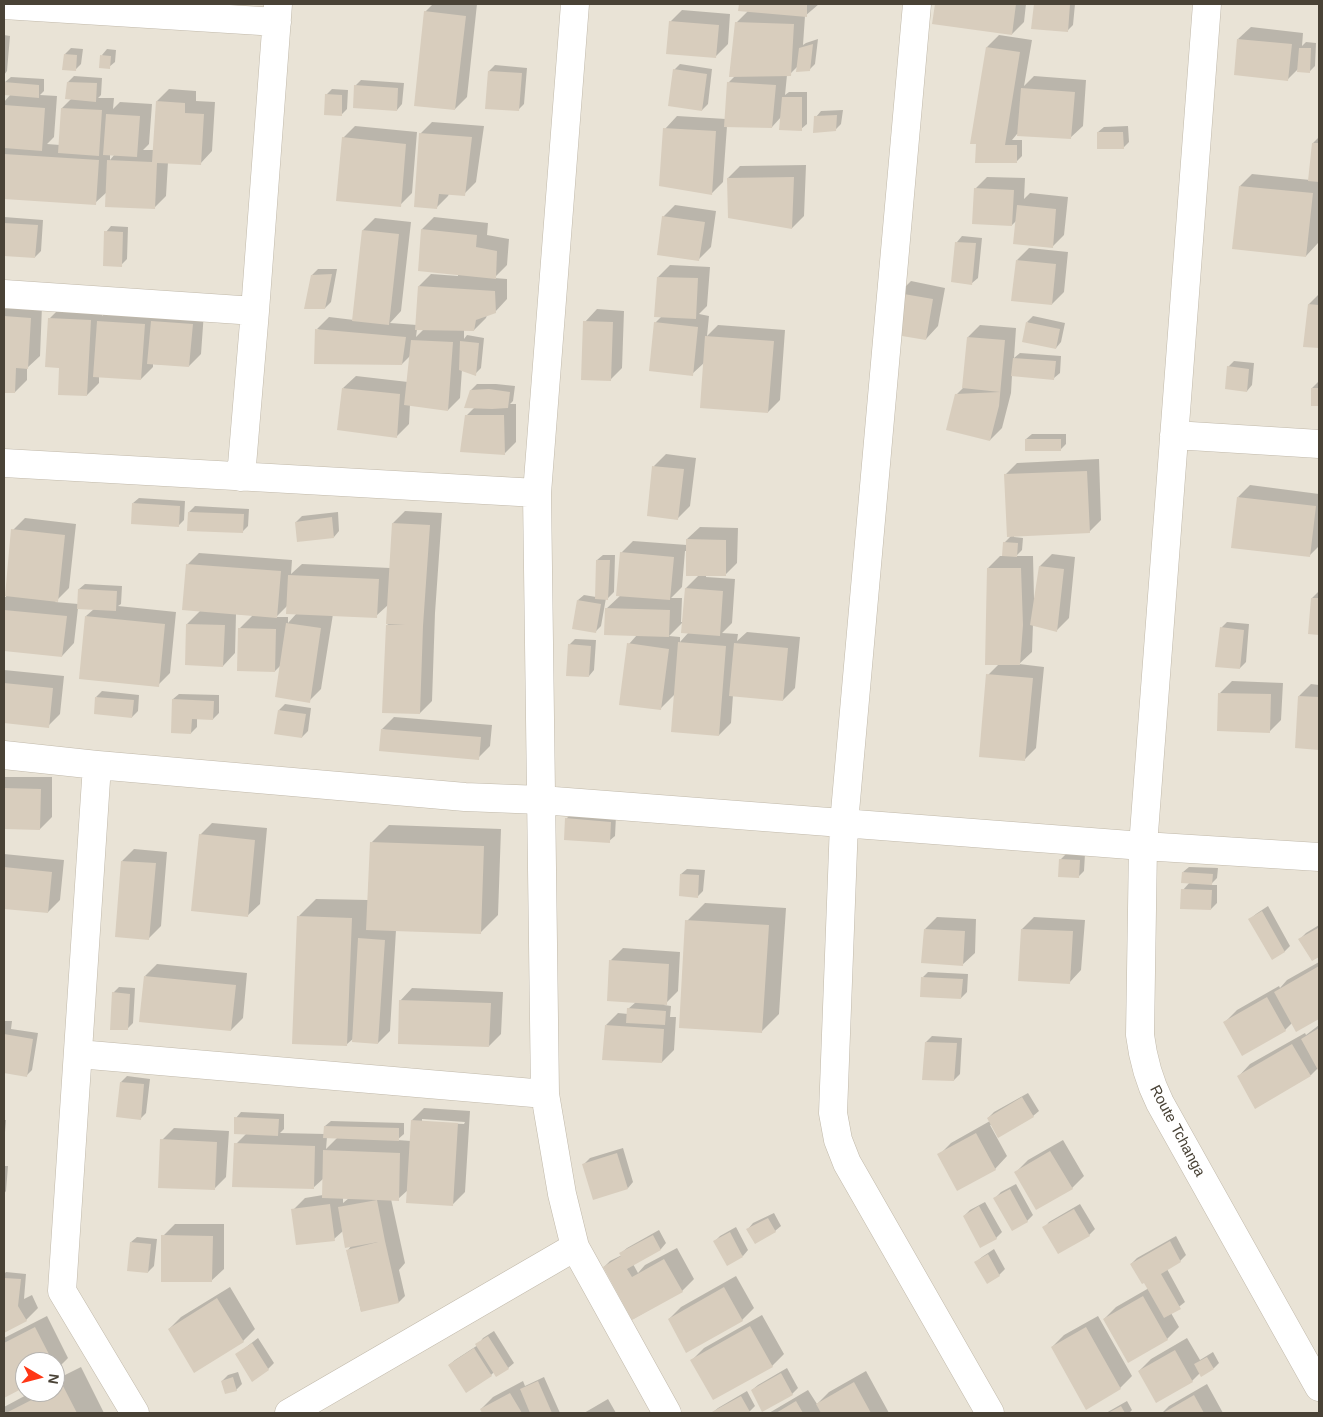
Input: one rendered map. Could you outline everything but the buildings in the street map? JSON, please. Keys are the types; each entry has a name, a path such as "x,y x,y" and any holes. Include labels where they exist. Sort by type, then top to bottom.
{"street":[{"path":"575,4 537,493 545,1094 562,1194 575,1248 667,1413"},
{"path":"917,4 844,823 834,1113 838,1140 846,1163 990,1413"},
{"name":"Route Tchanga","path":"1207,4 1143,846 1140,1035 1144,1061 1152,1087 1319,1387"},
{"path":"4,5 277,13 256,311 241,477"},
{"path":"4,294 256,311"},
{"path":"1174,435 1319,444"},
{"path":"4,463 537,493"},
{"path":"4,755 97,765 465,797 541,800 1143,846 1319,856"},
{"path":"97,765 62,1291 135,1413"},
{"path":"78,1054 545,1094"},
{"path":"289,1413 575,1248"}],"shaded area":[{"path":"4,4 1319,4 1319,1413 4,1413"}]}
